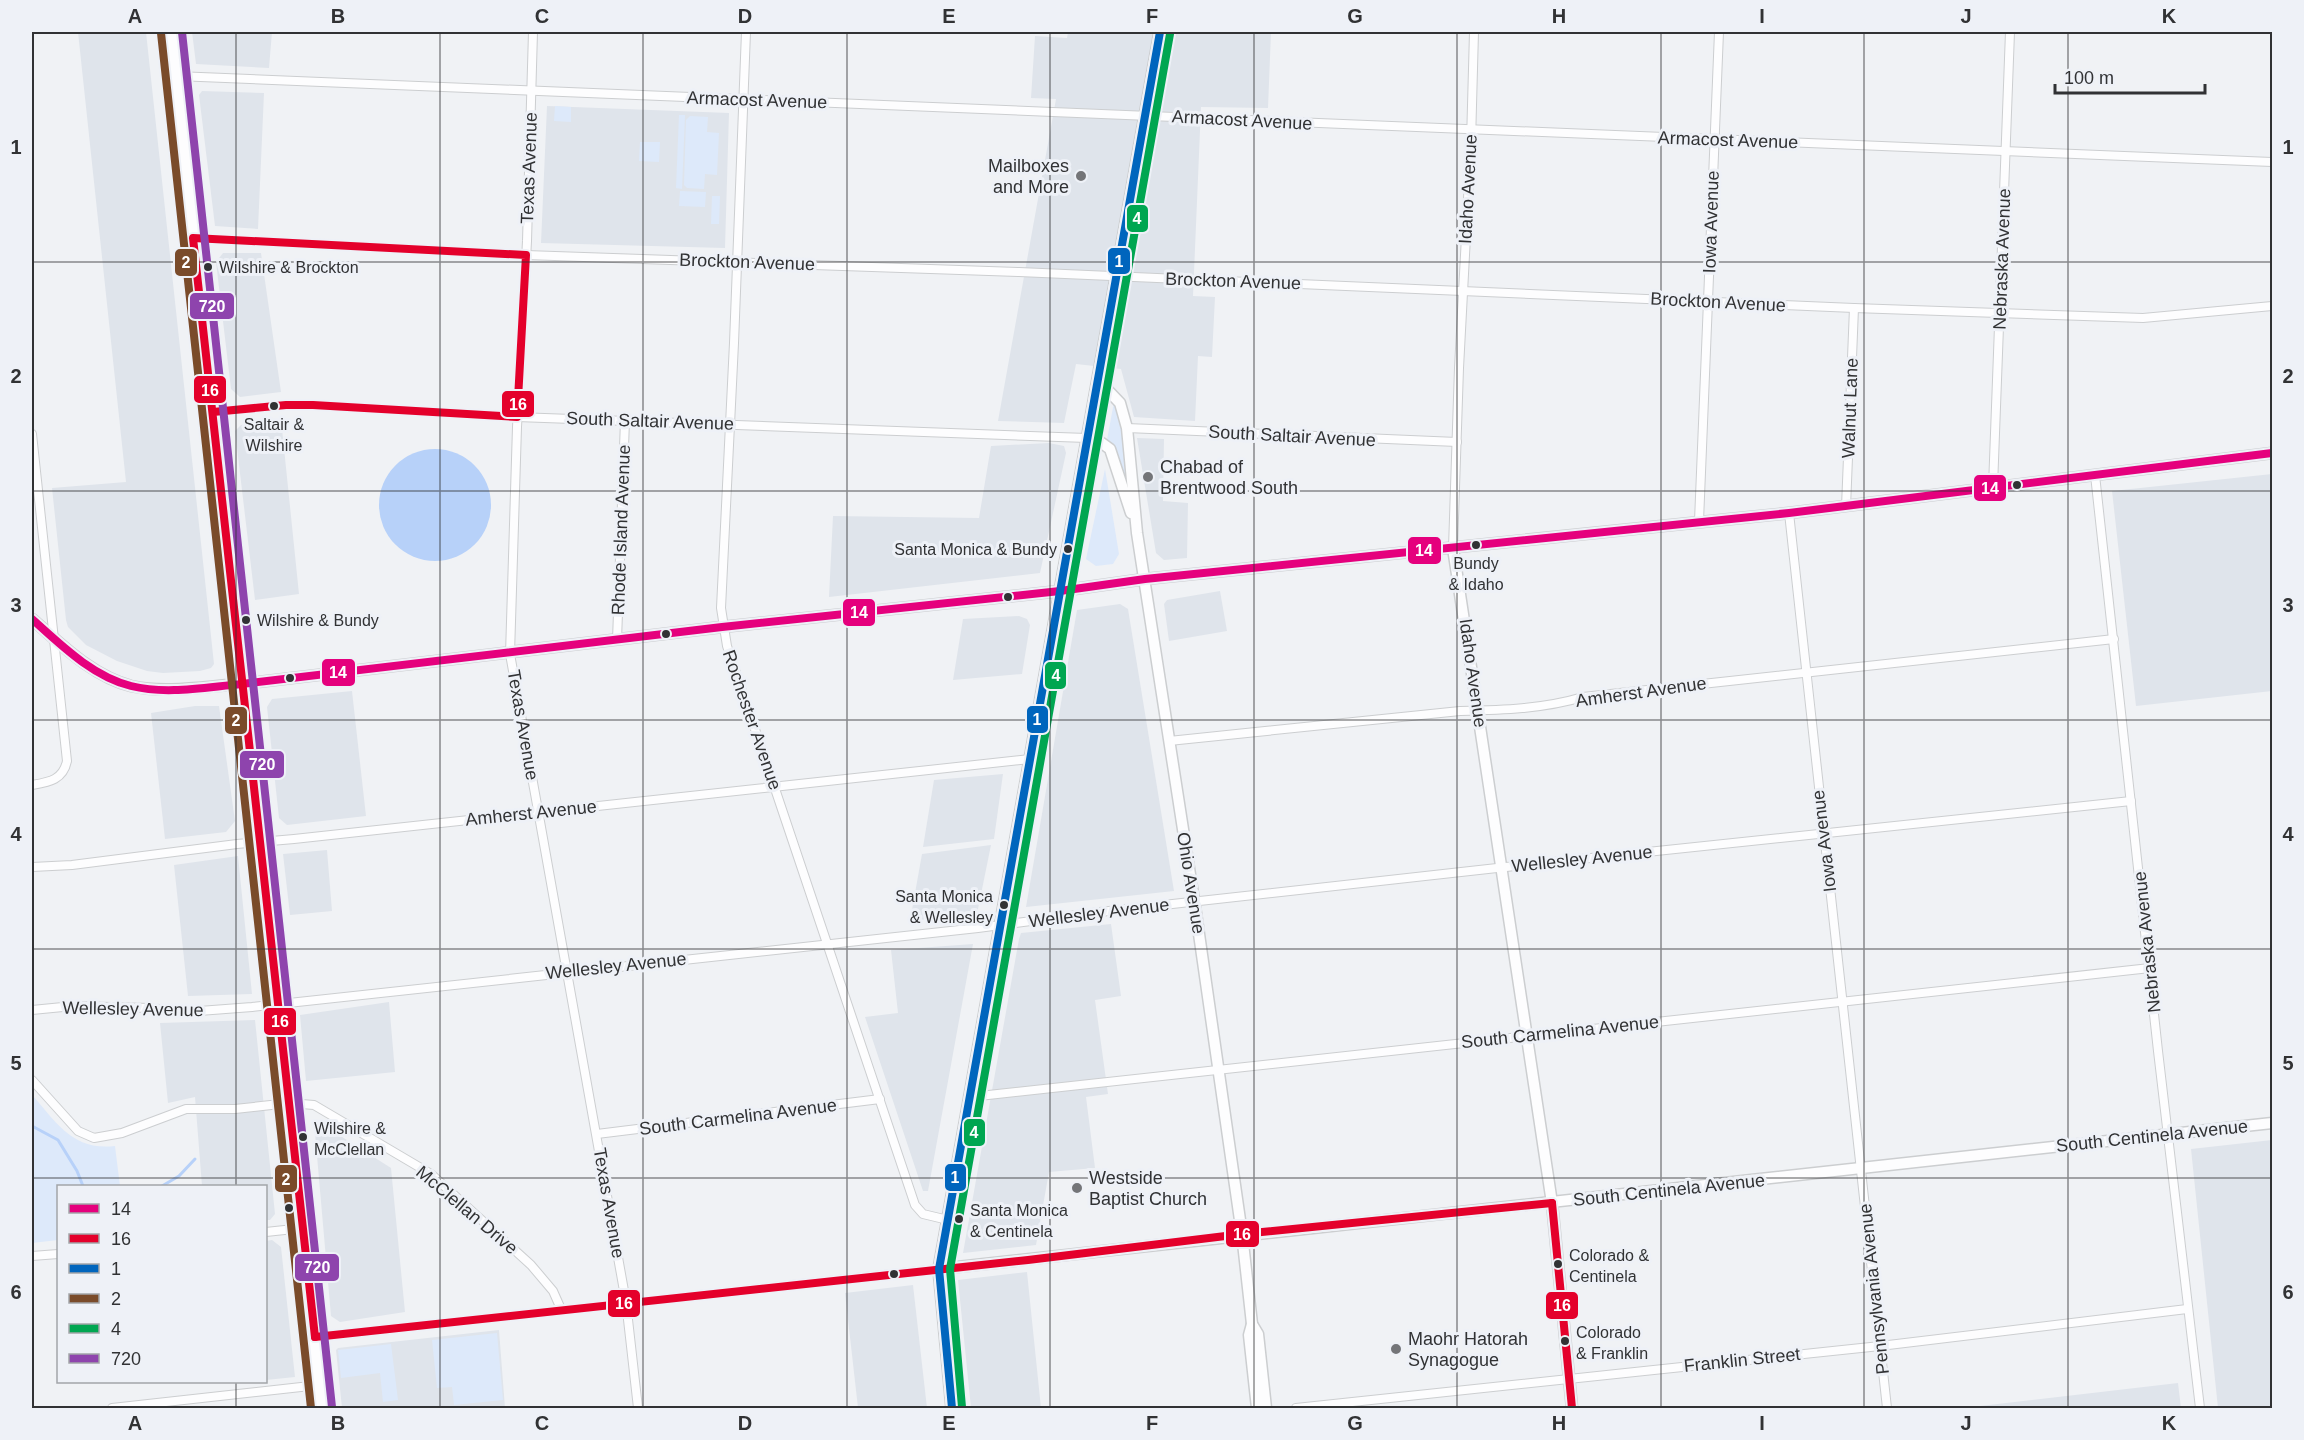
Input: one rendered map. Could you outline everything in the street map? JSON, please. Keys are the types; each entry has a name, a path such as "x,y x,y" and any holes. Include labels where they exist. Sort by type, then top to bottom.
{"main road":[{"path":"171,32 322,1408"},
{"path":"952,1408 939,1269 1160,32"}],"street":[{"name":"Texas Avenue","path":"533,32 510,654 626,1302 638,1408"},
{"name":"Rochester Avenue","path":"746,32 722,627 915,1205 923,1214 948,1220"},
{"name":"Idaho Avenue","path":"1474,32 1472,131 1463,291 1454,548 1552,1203 1572,1408"},
{"name":"Iowa Avenue","path":"1699,521 1719,32"},
{"name":"Nebraska Avenue","path":"1993,487 2010,32"},
{"name":"Armacost Avenue","path":"176,76 1472,131 2272,162"},
{"name":"Brockton Avenue","path":"193,238 526,255 737,261 2143,318 2272,306"},
{"name":"Walnut Lane","path":"1846,507 1854,308"},
{"name":"Ohio Avenue","path":"1098,380 1120,403 1127,428 1137,533 1194,902 1242,1234 1252,1324"},
{"name":"South Saltair Avenue","path":"213,412 286,405 313,405 517,417 1087,438"},
{"name":"Rhode Island Avenue","path":"617,640 625,420"},
{"name":"South Saltair Avenue","path":"1127,428 1457,442"},
{"path":"32,434 68,761 63,774 58,778 32,785"},
{"name":"Ohio Avenue","path":"1087,438 1099,441 1110,449 1137,533"},
{"path":"32,619 87,665 130,685 172,688 243,684 722,627 1060,591 1144,579 1846,507 2272,453"},
{"name":"Nebraska Avenue","path":"2095,475 2187,1309 2200,1408"},
{"name":"Iowa Avenue","path":"1789,513 1860,1169"},
{"name":"Amherst Avenue","path":"1169,741 1478,711 1494,712 1563,703 1583,697 2114,639"},
{"name":"Amherst Avenue","path":"32,867 72,865 260,841 1030,759"},
{"name":"Wellesley Avenue","path":"32,1010 74,1006 150,1008 186,1012 278,1004 827,945 1502,867 2131,801"},
{"name":"South Carmelina Avenue","path":"970,1097 2150,968"},
{"name":"McClellan Drive","path":"32,1080 78,1131 94,1138 122,1133 186,1109 235,1109 289,1103 314,1106 431,1174 531,1264 553,1291 561,1309"},
{"name":"South Carmelina Avenue","path":"597,1134 880,1100"},
{"name":"South Centinela Avenue","path":"315,1337 2272,1123"},
{"name":"Pennsylvania Avenue","path":"1860,1169 1887,1408"},
{"path":"267,1232 303,1228"},
{"path":"32,1256 57,1254"},
{"name":"Franklin Street","path":"1296,1408 1880,1346 2187,1309"},
{"path":"1252,1324 1249,1335 1257,1408"},
{"path":"1252,1324 1258,1334 1266,1408"},
{"path":"111,1408 320,1385"}],"shaded area":[{"path":"78,32 146,32 214,664 211,668 200,671 163,673 147,671 117,661 86,645 68,627 66,620 52,488 126,482"},
{"path":"192,32 272,32 269,68 196,64"},
{"path":"1068,32 1271,32 1268,108 1201,107 1193,296 1215,297 1212,357 1198,356 1195,421 1134,417 1121,369 1076,364 1064,423 998,421 1056,99 1031,98 1035,36 1067,38"},
{"path":"202,91 264,93 258,229 215,226 199,95"},
{"path":"547,106 729,113 725,248 541,243"},
{"path":"555,106 571,107 571,122 554,121"},
{"path":"679,115 685,115 682,189 676,188"},
{"path":"690,116 708,117 707,132 719,133 717,175 705,174 704,189 687,188 684,185 686,120"},
{"path":"640,142 660,142 659,162 639,161"},
{"path":"680,191 706,192 705,207 679,206"},
{"path":"712,196 720,196 719,224 711,224"},
{"path":"223,253 261,253 281,392 240,397 231,389 216,262"},
{"path":"1114,402 1121,421 1128,486 1114,448 1107,440"},
{"path":"281,419 299,594 255,600 235,431 241,425"},
{"path":"1137,438 1164,439 1163,501 1188,503 1187,558 1164,560 1156,553"},
{"path":"1049,443 1064,446 1066,453 1040,573 829,597 833,516 979,518 991,446"},
{"path":"1105,469 1119,554 1113,564 1096,566 1086,559"},
{"path":"2272,474 2272,691 2136,706 2112,491"},
{"path":"1220,591 1227,631 1169,641 1164,604 1167,600"},
{"path":"1120,604 1128,609 1174,891 1026,907 1077,610"},
{"path":"1019,616 1027,619 1030,625 1022,674 953,680 963,619"},
{"path":"352,691 366,816 287,825 279,818 267,707 272,699"},
{"path":"195,706 219,706 235,821 226,832 165,839 151,713"},
{"path":"1003,774 994,839 923,847 934,780"},
{"path":"991,845 977,914 910,921 922,854"},
{"path":"327,850 332,911 290,915 283,854"},
{"path":"238,856 252,994 188,996 174,865"},
{"path":"1111,924 1121,996 1095,1000 1108,1094 1086,1097 1095,1168 1049,1172 1036,1245 963,1253 1021,933"},
{"path":"973,944 928,1191 923,1191 865,1017 898,1013 891,950"},
{"path":"389,1002 395,1072 306,1081 300,1015"},
{"path":"255,1020 275,1214 270,1220 267,1220 267,1185 202,1185 195,1097 168,1103 160,1023"},
{"path":"32,1095 67,1133 88,1144 115,1146 120,1185 57,1185 57,1240 32,1243"},
{"path":"328,1128 391,1168 405,1312 340,1322 331,1316 315,1133"},
{"path":"2272,1140 2272,1408 2218,1408 2191,1149"},
{"path":"272,1240 281,1247 295,1377 267,1380 267,1241"},
{"path":"1027,1272 1041,1408 971,1408 958,1280"},
{"path":"913,1285 927,1408 858,1408 845,1293"},
{"path":"499,1330 505,1408 342,1408 336,1350 338,1348"},
{"path":"497,1333 503,1400 454,1405 452,1387 437,1388 432,1340"},
{"path":"391,1344 398,1400 383,1402 380,1373 341,1378 338,1350"},
{"path":"2178,1383 2181,1408 1963,1408"}],"water":[{"path":"435,449 456,454 474,466 486,484 491,505 486,526 474,544 456,556 435,561 414,556 396,544 384,526 379,505 384,484 396,466 414,454"}],"waterway":[{"path":"32,1126 58,1140 77,1171 83,1185"},
{"path":"164,1185 179,1176 195,1159"}],"transit line":[{"name":"720","path":"182,32 332,1407"},
{"name":"1","path":"952,1408 939,1269 1160,32"},
{"name":"2","path":"161,33 311,1408"},
{"name":"4","path":"962,1407 950,1269 1170,34"},
{"name":"16","path":"213,412 286,405 313,405 517,417 526,255 193,238 315,1337"},
{"name":"14","path":"32,619 78,659 103,675 145,689 186,690 722,627 1060,591 1145,579 1789,513 2272,453"},
{"name":"16","path":"1552,1203 1572,1408"},
{"name":"16","path":"315,1337 1028,1260 1242,1234 1552,1203"}],"place":[{"name":"Mailboxes and More","path":"1081,176"},
{"name":"Wilshire & Brockton","path":"208,267"},
{"name":"Saltair & Wilshire","path":"274,406"},
{"name":"Chabad of Brentwood South","path":"1148,477"},
{"name":"Bundy & Idaho","path":"1476,545"},
{"name":"Santa Monica & Bundy","path":"1068,549"},
{"name":"Wilshire & Bundy","path":"246,620"},
{"name":"Santa Monica & Wellesley","path":"1004,905"},
{"name":"Wilshire & McClellan","path":"303,1137"},
{"name":"Westside Baptist Church","path":"1077,1188"},
{"name":"Santa Monica & Centinela","path":"959,1219"},
{"name":"Colorado & Centinela","path":"1558,1264"},
{"name":"Colorado & Franklin","path":"1565,1341"},
{"name":"Maohr Hatorah Synagogue","path":"1396,1349"}]}
